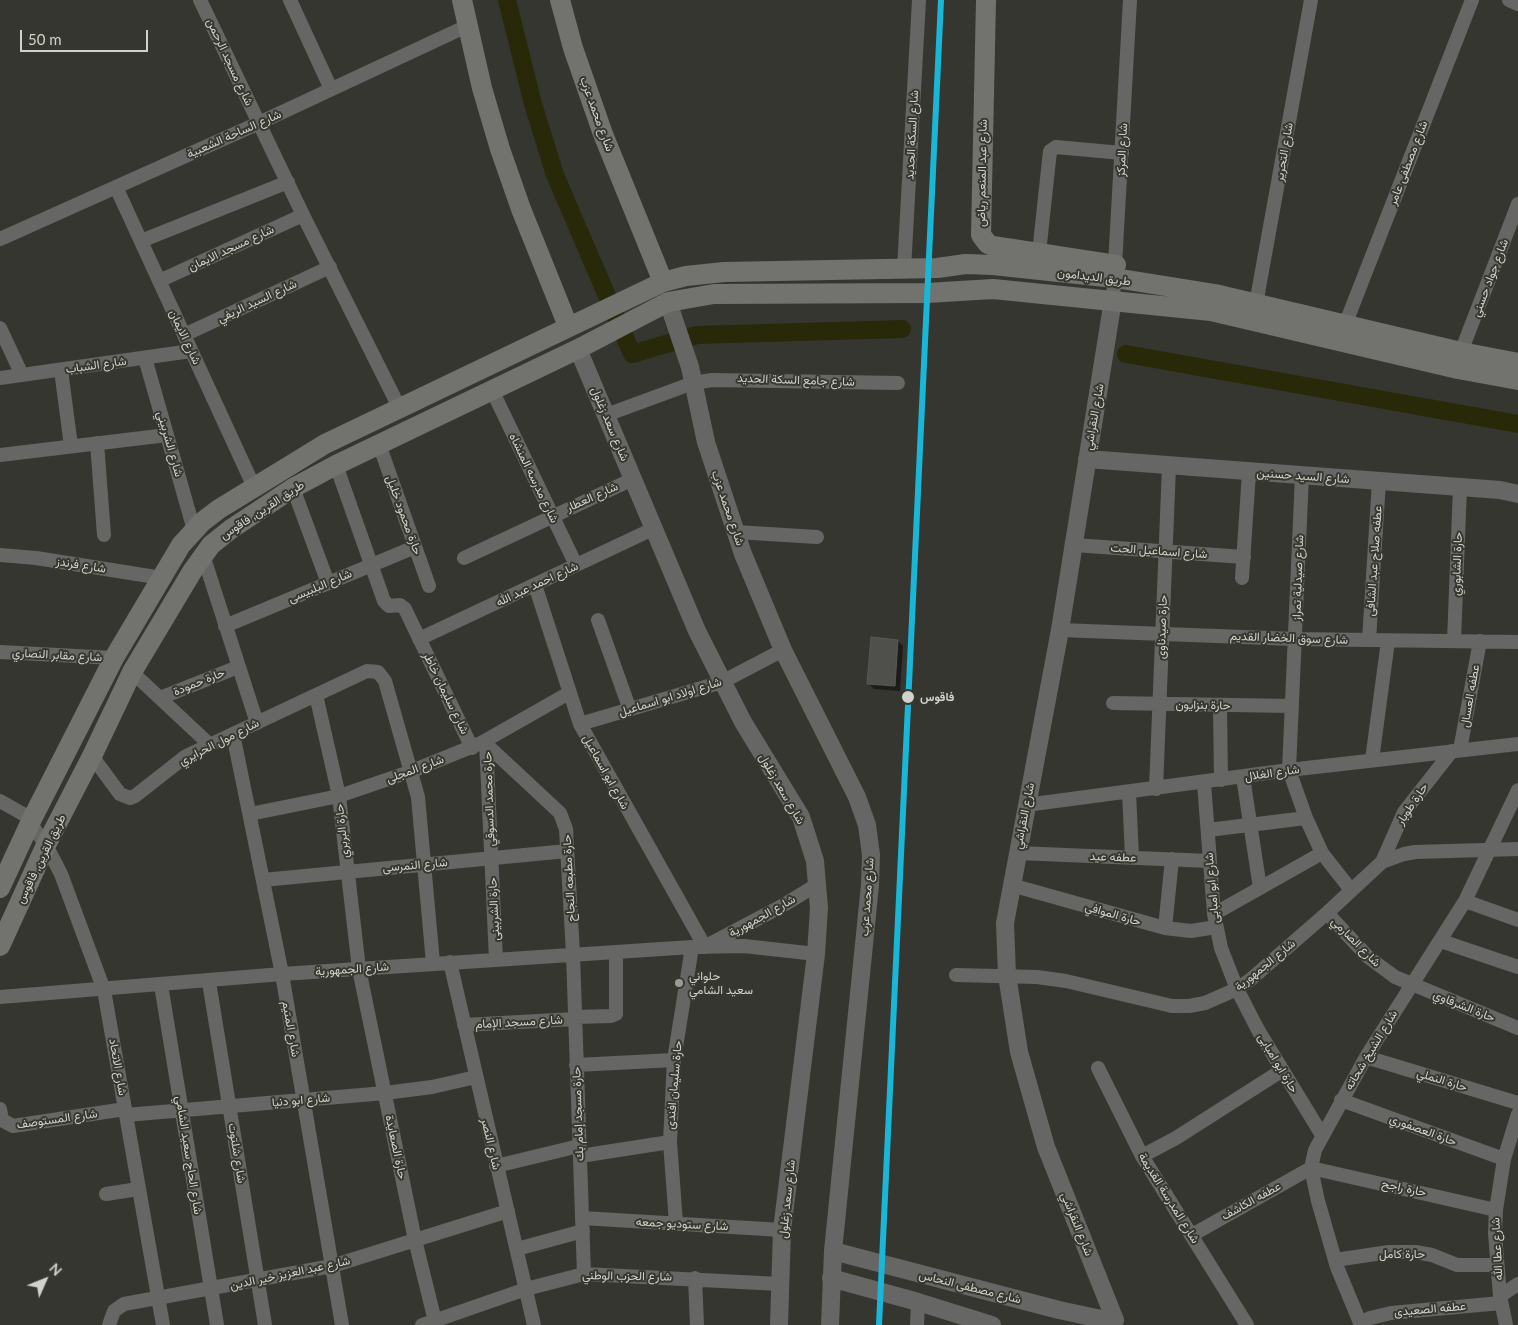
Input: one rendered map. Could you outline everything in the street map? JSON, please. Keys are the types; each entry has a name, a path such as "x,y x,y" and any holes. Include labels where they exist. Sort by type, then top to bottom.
{"main road":[{"path":"462,0 467,26 500,149 521,209 568,326"},
{"name":"شارع محمد عزب","path":"560,0 573,48 600,125 663,282"},
{"name":"شارع عبد المنعم رياض","path":"986,0 981,235 988,244 993,246 1039,252 1115,272"},
{"name":"طريق الديدامون","path":"663,282 686,276 724,272 904,269 980,264 1115,272 1213,302 1458,369 1518,380"},
{"path":"799,293 800,271"},
{"name":"طريق القرين, فاقوس","path":"1,885 31,821 114,658 181,545 194,530 214,512 325,444 588,316 663,282"},
{"name":"طريق الديدامون","path":"665,310 714,294 932,292 988,288 1112,300 1256,304 1461,352 1518,363"},
{"name":"طريق القرين, فاقوس","path":"0,946 46,845 92,756 132,672 202,555 231,529 294,488 336,465 598,338 665,310"}],"street":[{"name":"شارع مسجد الرحمن","path":"200,0 303,215 399,407"},
{"path":"290,0 331,90"},
{"name":"شارع السكة الحديد","path":"904,269 919,0"},
{"name":"شارع المركز","path":"1112,300 1130,0"},
{"name":"شارع التحرير","path":"1256,304 1311,0"},
{"name":"شارع مصطفى عامر","path":"1345,325 1472,0"},
{"path":"1509,0 1518,4"},
{"name":"شارع الساحة الشعبية","path":"0,239 259,123 467,26"},
{"path":"1039,252 1049,154 1052,149 1056,147 1122,153"},
{"path":"140,241 288,182"},
{"name":"شارع الايمان","path":"116,187 254,486"},
{"name":"شارع جواد حسني","path":"1461,352 1518,204"},
{"name":"شارع مسجد الايمان","path":"159,281 303,215"},
{"name":"شارع السيد الريفي","path":"184,335 330,267"},
{"name":"شارع النقراشي","path":"1111,1322 1046,1147 1019,1052 1007,975 1005,923 1060,630 1112,300"},
{"name":"شارع محمد عزب","path":"665,310 692,375 706,442 736,532 784,650 858,797 867,825 871,855 870,885 833,1251 830,1325"},
{"path":"0,328 22,375"},
{"name":"شارع سعد زغلول","path":"578,349 697,631 722,682 800,817 809,839 818,884 819,908 816,954 782,1230 779,1325"},
{"name":"شارع الشباب","path":"0,378 191,351"},
{"name":"شارع الشربيني","path":"145,358 194,530"},
{"path":"61,370 71,446"},
{"name":"شارع جامع السكة الحديد","path":"606,415 692,375 898,383"},
{"name":"شارع مدرسه المنشاه","path":"492,390 576,565"},
{"path":"0,455 167,434"},
{"path":"98,443 104,534"},
{"name":"حارة محمود خليل","path":"379,444 429,586"},
{"name":"شارع السيد حسنين","path":"1087,459 1500,490 1518,494"},
{"path":"336,465 371,565"},
{"name":"حارة صيدناوى","path":"1156,789 1169,466"},
{"path":"1242,578 1249,472"},
{"name":"شارع صيدلية تمراز","path":"1290,770 1302,475"},
{"name":"شارع العطار","path":"464,558 552,515 633,479"},
{"name":"عطفه صلاح عبد الشافى","path":"1369,640 1379,481"},
{"name":"حارة الشابوري","path":"1454,642 1460,487"},
{"path":"294,488 328,583"},
{"name":"شارع احمد عبد الله","path":"419,639 655,528"},
{"path":"736,532 817,537"},
{"name":"شارع اسماعيل الحت","path":"1074,545 1244,557"},
{"name":"شارع البلبيسى","path":"225,626 415,547"},
{"name":"شارع فرندز","path":"0,555 36,558 162,578"},
{"path":"202,555 256,723"},
{"name":"شارع سليمان خاطر","path":"371,565 386,604 404,607 472,748"},
{"name":"شارع ابو اسماعيل","path":"534,585 580,724 698,947"},
{"path":"598,620 630,710"},
{"name":"شارع سوق الخضار القديم","path":"1060,630 1295,639 1518,642"},
{"path":"1372,760 1388,641"},
{"name":"عطفه العسال","path":"1456,750 1480,641"},
{"name":"شارع اولاد ابو اسماعيل","path":"580,724 722,682 784,650"},
{"name":"شارع مقابر النصاري","path":"0,652 114,658"},
{"name":"حارة حمودة","path":"160,698 238,667"},
{"name":"شارع مول الحرايري","path":"92,756 120,794 130,798 177,762 209,744 367,671 378,672 385,681 412,771"},
{"path":"132,672 209,744"},
{"name":"شارع المجلى","path":"250,814 339,796 412,771 487,742 569,693"},
{"name":"حارة البربري","path":"316,695 339,796 346,872 359,969"},
{"name":"حارة بنزايون","path":"1113,703 1292,706"},
{"path":"1220,705 1221,780"},
{"name":"شارع المتيم","path":"234,734 282,974 342,1325"},
{"name":"حارة مطبعه النجاح","path":"487,742 560,813 566,829 573,954"},
{"name":"حارة محمد الدسوقي","path":"487,742 492,858"},
{"name":"شارع الغلال","path":"1026,805 1204,783 1290,770 1518,744"},
{"name":"حارة طوبار","path":"1382,862 1404,812 1456,750"},
{"path":"1290,770 1306,818 1322,853 1351,890"},
{"path":"412,771 418,797 433,963"},
{"path":"1243,777 1260,888"},
{"name":"شارع ابو امبابى","path":"1204,783 1215,920 1221,948 1237,989"},
{"name":"شارع الشيخ شحاته","path":"1311,1168 1315,1150 1341,1100 1411,984 1441,941 1465,901 1518,790"},
{"path":"1129,792 1132,858"},
{"path":"0,801 31,821"},
{"path":"1208,830 1306,818"},
{"name":"شارع الاتحاد","path":"31,821 61,874 104,990 163,1325"},
{"name":"شارع الجمهورية","path":"956,975 1007,975 1066,981 1172,1006 1189,1006 1205,1003 1237,989 1327,913 1382,862 1398,855 1415,852 1518,849"},
{"name":"شارع النمرسى","path":"263,880 567,851"},
{"name":"عطفه عيد","path":"1018,852 1209,861"},
{"path":"1215,920 1260,888 1322,853"},
{"name":"حارة الشربينى","path":"492,858 496,960"},
{"path":"1165,928 1172,859"},
{"name":"شارع الجمهورية","path":"698,947 782,906 818,884"},
{"name":"حارة الموافي","path":"1011,885 1165,928 1191,931 1215,920"},
{"path":"1465,901 1518,920"},
{"name":"شارع الصارمي","path":"1327,913 1368,957 1381,968 1411,984"},
{"path":"1441,941 1518,967"},
{"name":"شارع الجمهورية","path":"0,997 433,963 698,947 744,946 816,954"},
{"name":"حارة سليمان افندى","path":"676,1223 670,1142 674,1060 698,947"},
{"name":"شارع مسجد الإمام","path":"464,1025 612,1016 616,1014 616,952"},
{"name":"حارة مسجد إمام بك","path":"573,954 584,1274"},
{"name":"شارع النصر","path":"450,962 534,1325"},
{"name":"حارة الصعايدة","path":"359,969 431,1323"},
{"name":"شارع شلتوت","path":"209,982 265,1325"},
{"name":"حارة الشرقاوي","path":"1411,984 1518,1028"},
{"name":"شارع الحاج سعيد الشامي","path":"161,985 217,1325"},
{"name":"حارة ابو امبابى","path":"1237,989 1281,1071 1322,1135"},
{"name":"حارة النملي","path":"1366,1057 1518,1103"},
{"path":"576,1065 674,1060"},
{"name":"شارع المدرسة القديمة","path":"1098,1068 1142,1156 1247,1325"},
{"path":"1142,1156 1184,1133 1281,1071"},
{"name":"شارع ابو دنيا","path":"125,1112 229,1107 385,1093 432,1087 476,1077"},
{"name":"حارة العصفوري","path":"1341,1100 1504,1159"},
{"name":"شارع المستوصف","path":"0,1109 2,1120 13,1126 125,1112"},
{"name":"شارع عطا الله","path":"1506,1325 1500,1299 1497,1266 1496,1210 1504,1159 1518,1114"},
{"path":"496,1166 580,1151 670,1142"},
{"path":"1311,1168 1335,1260 1360,1324"},
{"name":"حارة راجح","path":"1311,1168 1496,1210"},
{"name":"عطفه الكاشف","path":"1192,1235 1311,1168"},
{"path":"106,1194 138,1189"},
{"name":"شارع عبد العزيز خير الدين","path":"109,1325 114,1311 120,1305 332,1266 508,1211"},
{"name":"شارع ستوديو جمعه","path":"516,1250 583,1224 676,1223 782,1230"},
{"name":"شارع مصطفى النحاس","path":"833,1251 1111,1322"},
{"name":"حارة كامل","path":"1335,1260 1389,1252 1414,1252 1432,1255 1457,1265 1497,1266"},
{"name":"شارع الحزب الوطني","path":"431,1323 526,1289 584,1274 695,1278 780,1284"},
{"path":"695,1278 698,1325"},
{"path":"831,1278 992,1325"},
{"path":"1500,1299 1518,1284"},
{"name":"عطفه الصعيدى","path":"1360,1324 1370,1318 1391,1313 1500,1299"},
{"path":"917,1325 918,1302"}],"building":[{"path":"871,637 898,640 895,686 867,684"}],"waterway":[{"path":"507,0 533,104 555,175 632,354 697,335 902,329"},
{"path":"1126,354 1518,424"}],"transit line":[{"path":"879,1325 941,0"}],"place":[{"name":"فاقوس","path":"908,697"},
{"name":"حلواني سعيد الشامي","path":"679,983"}]}
